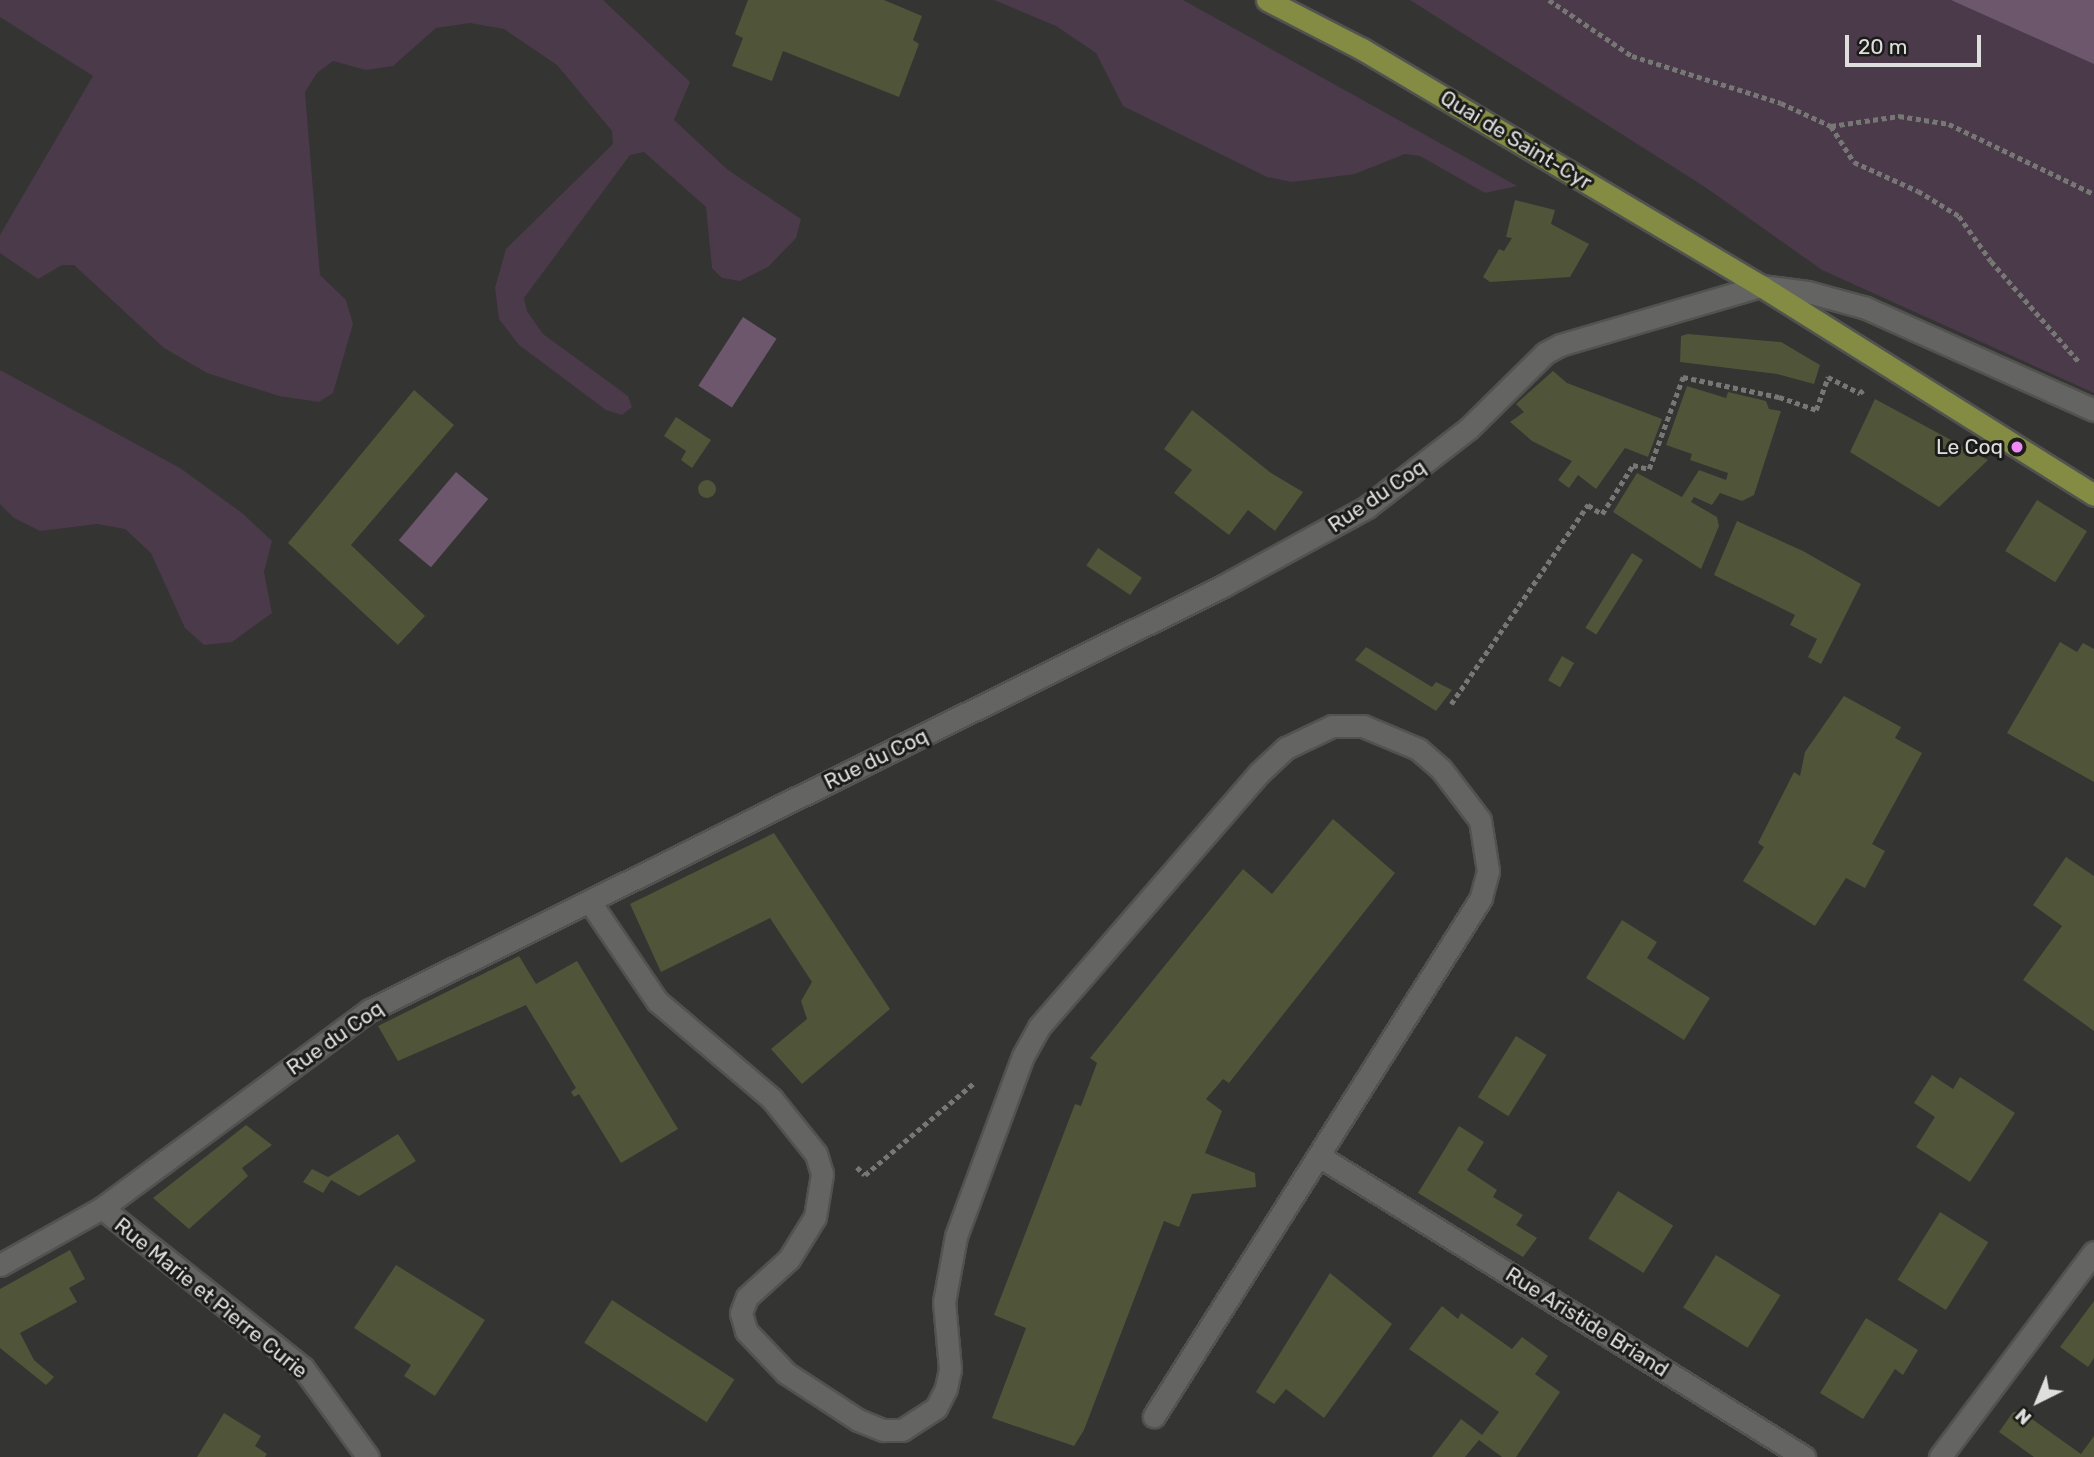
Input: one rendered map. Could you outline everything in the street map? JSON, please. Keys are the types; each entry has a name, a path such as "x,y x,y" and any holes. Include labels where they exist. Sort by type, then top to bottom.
{"main road":[{"name":"Quai de Saint-Cyr","path":"1267,0 1362,49 1761,286 2094,495"}],"street":[{"path":"1761,286 1808,292 1866,308 2094,410"},
{"name":"Rue du Coq","path":"0,1265 102,1208 370,1010 1298,547 1367,507 1425,463 1560,345 1761,286"},
{"path":"590,902 657,1001 772,1099 816,1154 822,1174 816,1217 789,1259 747,1297 741,1313 746,1331 786,1373 858,1420 883,1430 902,1430 936,1408 946,1388 950,1369 944,1302 956,1236 1023,1056 1039,1027 1259,772 1286,748 1332,726 1363,726 1385,732 1418,749 1464,793 1480,820 1488,871 1481,898 1154,1416"},
{"name":"Rue Aristide Briand","path":"1319,1156 1804,1457"},
{"name":"Rue Marie et Pierre Curie","path":"102,1208 303,1368 368,1457"},
{"path":"1940,1457 2094,1252"}],"path":[{"path":"1549,0 1632,56 1781,103 1831,126 1899,116 1948,124 2094,194"},
{"path":"1831,126 1854,163 1888,181 1918,191 1959,216 1991,261 2086,370"},
{"path":"1451,704 1588,505 1602,514 1633,465 1649,469 1683,377 1779,397 1816,410 1823,389"},
{"path":"848,1158 865,1175 980,1077"}],"shaded area":[{"path":"0,0 603,0 690,82 674,120 728,170 801,219 796,238 768,267 740,281 722,278 712,268 706,207 644,152 630,155 524,298 527,311 543,334 628,396 632,407 622,415 606,410 519,345 499,319 495,288 506,249 613,144 612,131 557,65 504,29 470,23 436,28 393,66 366,70 333,61 317,73 305,92 320,275 346,300 353,324 333,393 319,402 279,396 207,373 164,348 74,265 62,265 38,279 0,253 0,235 93,76 0,17"},
{"path":"994,0 1183,0 1517,186 1485,193 1420,156 1405,154 1355,174 1292,182 1267,177 1123,106 1096,53 1056,26"},
{"path":"1410,0 2094,0 2094,393 1822,270 1705,187"},
{"path":"1951,0 2094,0 2094,64"},
{"path":"743,317 777,339 732,408 698,386"},
{"path":"0,370 180,468 242,513 272,541 264,572 272,613 232,642 204,645 185,628 151,553 125,529 97,524 40,531 14,518 0,504"},
{"path":"456,472 488,499 431,567 399,540"}],"building":[{"path":"748,0 884,0 922,16 913,40 919,44 899,97 783,51 772,81 732,66 743,38 735,34"},
{"path":"1515,200 1555,210 1551,224 1589,244 1570,277 1490,282 1483,277 1499,249 1504,251 1512,238 1506,237"},
{"path":"1688,334 1781,342 1820,365 1814,384 1777,374 1680,362 1681,336"},
{"path":"1553,371 1567,383 1662,419 1648,457 1625,448 1596,489 1578,475 1569,488 1558,480 1572,461 1532,441 1510,422 1524,412 1516,404"},
{"path":"1687,386 1726,398 1728,392 1766,401 1769,409 1781,411 1754,495 1742,501 1720,493 1712,505 1694,497 1691,502 1717,517 1719,526 1701,569 1613,512 1637,473 1682,497 1699,470 1726,480 1728,473 1690,460 1692,454 1666,445"},
{"path":"414,390 454,425 351,545 425,616 398,645 288,543"},
{"path":"1875,399 1988,460 1939,507 1850,452"},
{"path":"1192,410 1271,473 1303,492 1275,531 1248,510 1229,535 1174,493 1192,470 1164,449"},
{"path":"676,417 711,440 692,468 681,460 686,451 664,436"},
{"path":"707,480 713,483 716,489 713,495 707,498 701,495 698,489 701,483"},
{"path":"2037,500 2087,531 2055,582 2005,551"},
{"path":"1737,521 1803,551 1861,584 1821,664 1808,657 1817,639 1790,625 1795,615 1714,575"},
{"path":"1098,548 1142,578 1130,595 1086,565"},
{"path":"1632,553 1643,560 1596,635 1585,628"},
{"path":"2060,642 2077,652 2083,643 2094,649 2094,782 2007,733"},
{"path":"1366,647 1432,687 1436,682 1452,690 1436,711 1355,660"},
{"path":"1562,656 1574,663 1560,687 1548,680"},
{"path":"1844,696 1901,727 1895,738 1922,753 1872,844 1885,851 1865,888 1846,878 1815,926 1743,881 1764,847 1758,843 1794,772 1800,776 1805,752"},
{"path":"1333,819 1395,873 1229,1083 1223,1079 1206,1099 1222,1111 1205,1153 1255,1173 1256,1187 1192,1194 1179,1227 1164,1221 1084,1430 1074,1446 992,1418 1026,1328 994,1315 1075,1104 1081,1106 1097,1063 1090,1058 1243,869 1272,894"},
{"path":"774,833 890,1009 802,1084 771,1049 807,1019 801,1001 812,982 770,918 661,972 630,904"},
{"path":"2066,857 2094,876 2094,1031 2023,980 2062,926 2033,905"},
{"path":"1622,920 1657,942 1647,958 1710,998 1684,1040 1586,978"},
{"path":"519,956 536,984 577,961 678,1129 621,1163 579,1094 574,1097 571,1092 576,1088 526,1005 398,1061 378,1026"},
{"path":"1516,1036 1547,1055 1508,1116 1478,1097"},
{"path":"1932,1075 1953,1089 1960,1077 2015,1113 1970,1182 1916,1147 1935,1117 1914,1103"},
{"path":"246,1125 272,1145 242,1168 248,1176 189,1229 153,1198"},
{"path":"1459,1126 1484,1142 1467,1170 1497,1190 1493,1197 1523,1215 1516,1225 1537,1238 1523,1257 1418,1193"},
{"path":"398,1134 416,1161 359,1196 331,1180 323,1193 303,1182 312,1169 328,1177"},
{"path":"1618,1191 1673,1225 1643,1273 1588,1238"},
{"path":"1940,1212 1988,1242 1946,1310 1898,1280"},
{"path":"70,1250 85,1279 69,1288 77,1302 20,1333 34,1360 54,1377 46,1385 0,1348 0,1289"},
{"path":"1716,1255 1780,1295 1748,1348 1683,1308"},
{"path":"396,1265 485,1320 435,1396 404,1376 411,1365 354,1328"},
{"path":"1330,1273 1392,1324 1324,1418 1286,1389 1274,1404 1256,1392"},
{"path":"612,1300 734,1380 707,1422 584,1343"},
{"path":"2094,1301 2094,1358 2088,1367 2060,1347"},
{"path":"1442,1306 1458,1319 1461,1313 1512,1349 1522,1337 1548,1356 1535,1374 1560,1392 1516,1457 1502,1457 1479,1440 1465,1457 1432,1457 1461,1419 1482,1435 1499,1412 1409,1349"},
{"path":"1866,1318 1918,1350 1903,1375 1895,1369 1863,1419 1820,1393"},
{"path":"2013,1412 2022,1412 2081,1454 2094,1436 2094,1457 2034,1457 1999,1432"},
{"path":"224,1413 261,1436 255,1446 267,1454 265,1457 197,1457"}],"place":[{"name":"Le Coq","path":"2017,447"}]}
